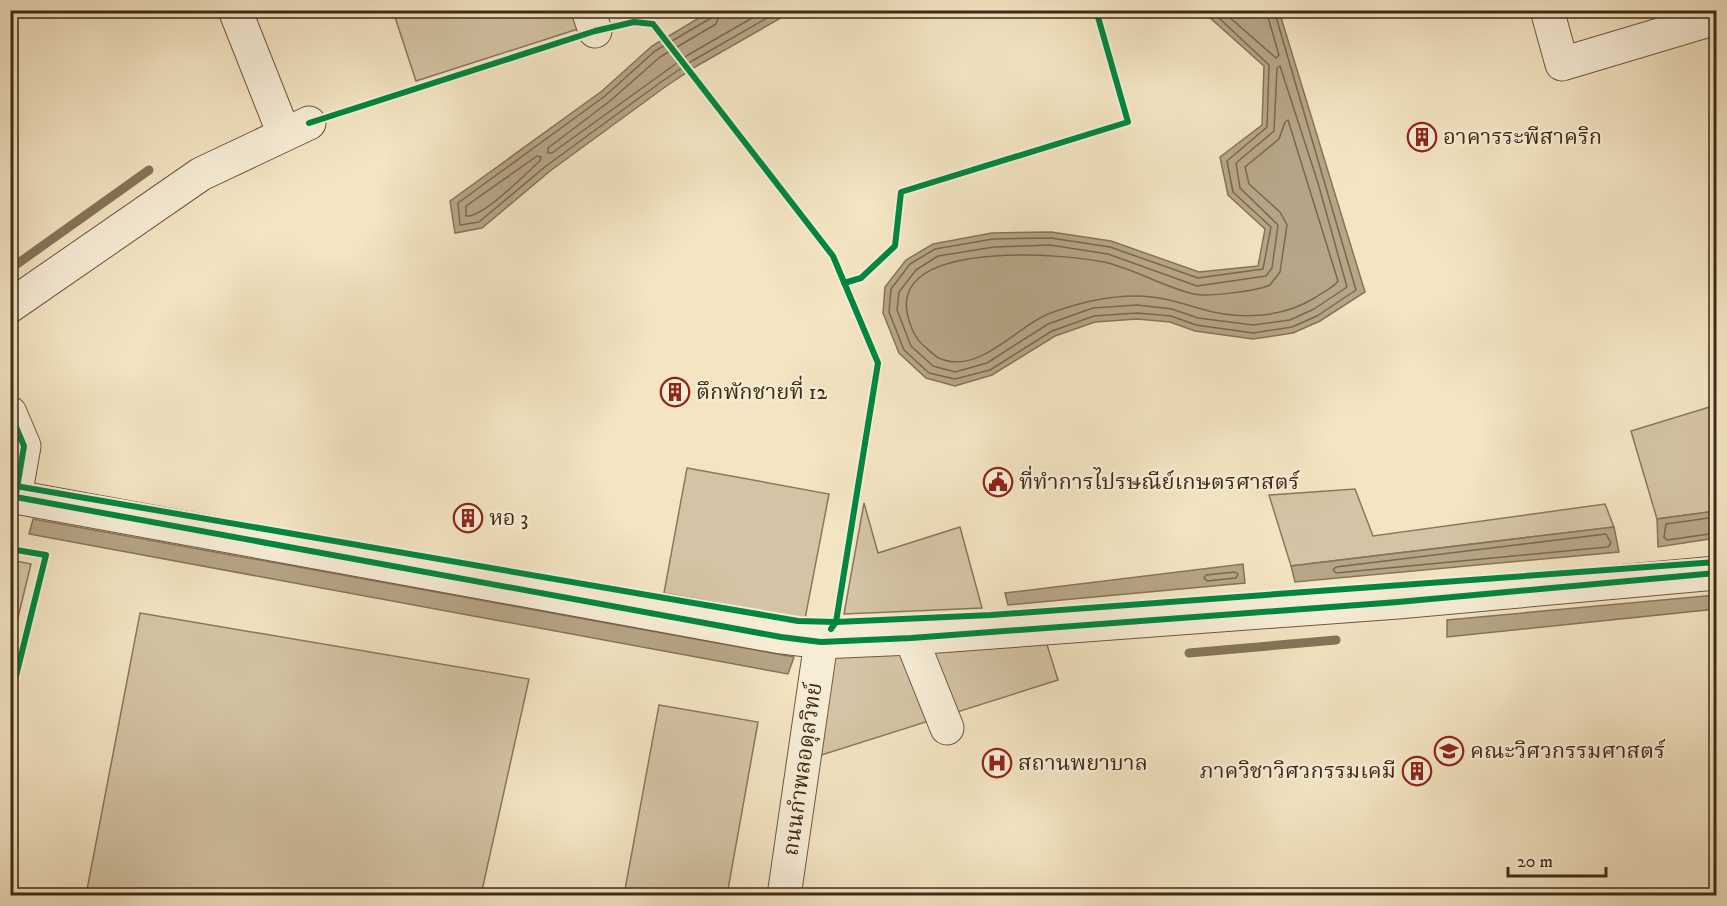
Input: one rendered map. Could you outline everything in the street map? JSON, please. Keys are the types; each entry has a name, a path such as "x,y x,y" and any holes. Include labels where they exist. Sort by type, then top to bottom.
{"lane":[{"path":"10,306 201,174 296,128 235,10"},
{"path":"1547,10 1562,64 1716,18"},
{"path":"10,413 24,447 13,497 770,635 821,642 911,638 1398,602 1716,573"},
{"path":"911,638 947,728"},
{"name":"ถนนกำพลอดุลวิทย์","path":"784,896 821,642"}],"shaded area":[{"path":"393,11 572,11 578,29 416,81"},
{"path":"1716,405 1716,511 1657,519 1631,431"},
{"path":"687,468 829,494 805,619 664,593"},
{"path":"1355,489 1373,536 1605,504 1614,527 1291,566 1269,495"},
{"path":"864,503 878,553 960,527 982,608 844,614"},
{"path":"10,560 31,564 11,646"},
{"path":"140,613 529,679 481,895 86,895"},
{"path":"1044,635 1058,680 809,759 822,658"},
{"path":"659,705 758,722 727,895 624,895"}],"water":[{"path":"712,10 793,11 695,67 665,87 550,171 482,228 455,233 450,201 602,91 652,46"},
{"path":"1222,11 1279,11 1365,292 1320,321 1293,333 1253,339 1195,331 1170,322 1137,319 1095,322 1055,336 992,375 955,386 926,378 899,353 883,313 885,287 906,260 933,244 992,233 1051,232 1111,241 1199,272 1258,266 1265,229 1228,195 1220,157 1262,125 1264,66 1207,15"},
{"path":"1716,511 1716,538 1658,547 1657,519"},
{"path":"33,519 794,657 788,674 29,534"},
{"path":"1614,527 1619,552 1295,582 1291,566"},
{"path":"1243,564 1245,583 1008,605 1005,593"},
{"path":"1716,595 1716,609 1447,637 1447,620"}],"waterway":[{"path":"10,269 149,170"},
{"path":"1189,653 1336,640"}],"cycle path":[{"path":"844,283 861,278 895,246 901,192 1128,122 1096,10"},
{"path":"309,123 595,31 634,22 653,24 833,256 878,363 836,622 831,629"},
{"path":"10,413 24,446 16,494"},
{"path":"10,485 798,621 836,622 991,615 1716,562"},
{"path":"10,496 781,637 821,642 911,638 1398,602 1716,573"},
{"path":"10,549 46,555 10,700"}],"place":[{"name":"อาคารระพีสาคริก","path":"1422,137"},
{"name":"ตึกพักชายที่ 12","path":"675,392"},
{"name":"ที่ทำการไปรษณีย์เกษตรศาสตร์","path":"998,482"},
{"name":"หอ 3","path":"468,518"},
{"name":"คณะวิศวกรรมศาสตร์","path":"1449,751"},
{"name":"สถานพยาบาล","path":"997,763"},
{"name":"ภาควิชาวิศวกรรมเคมี","path":"1417,771"}]}
